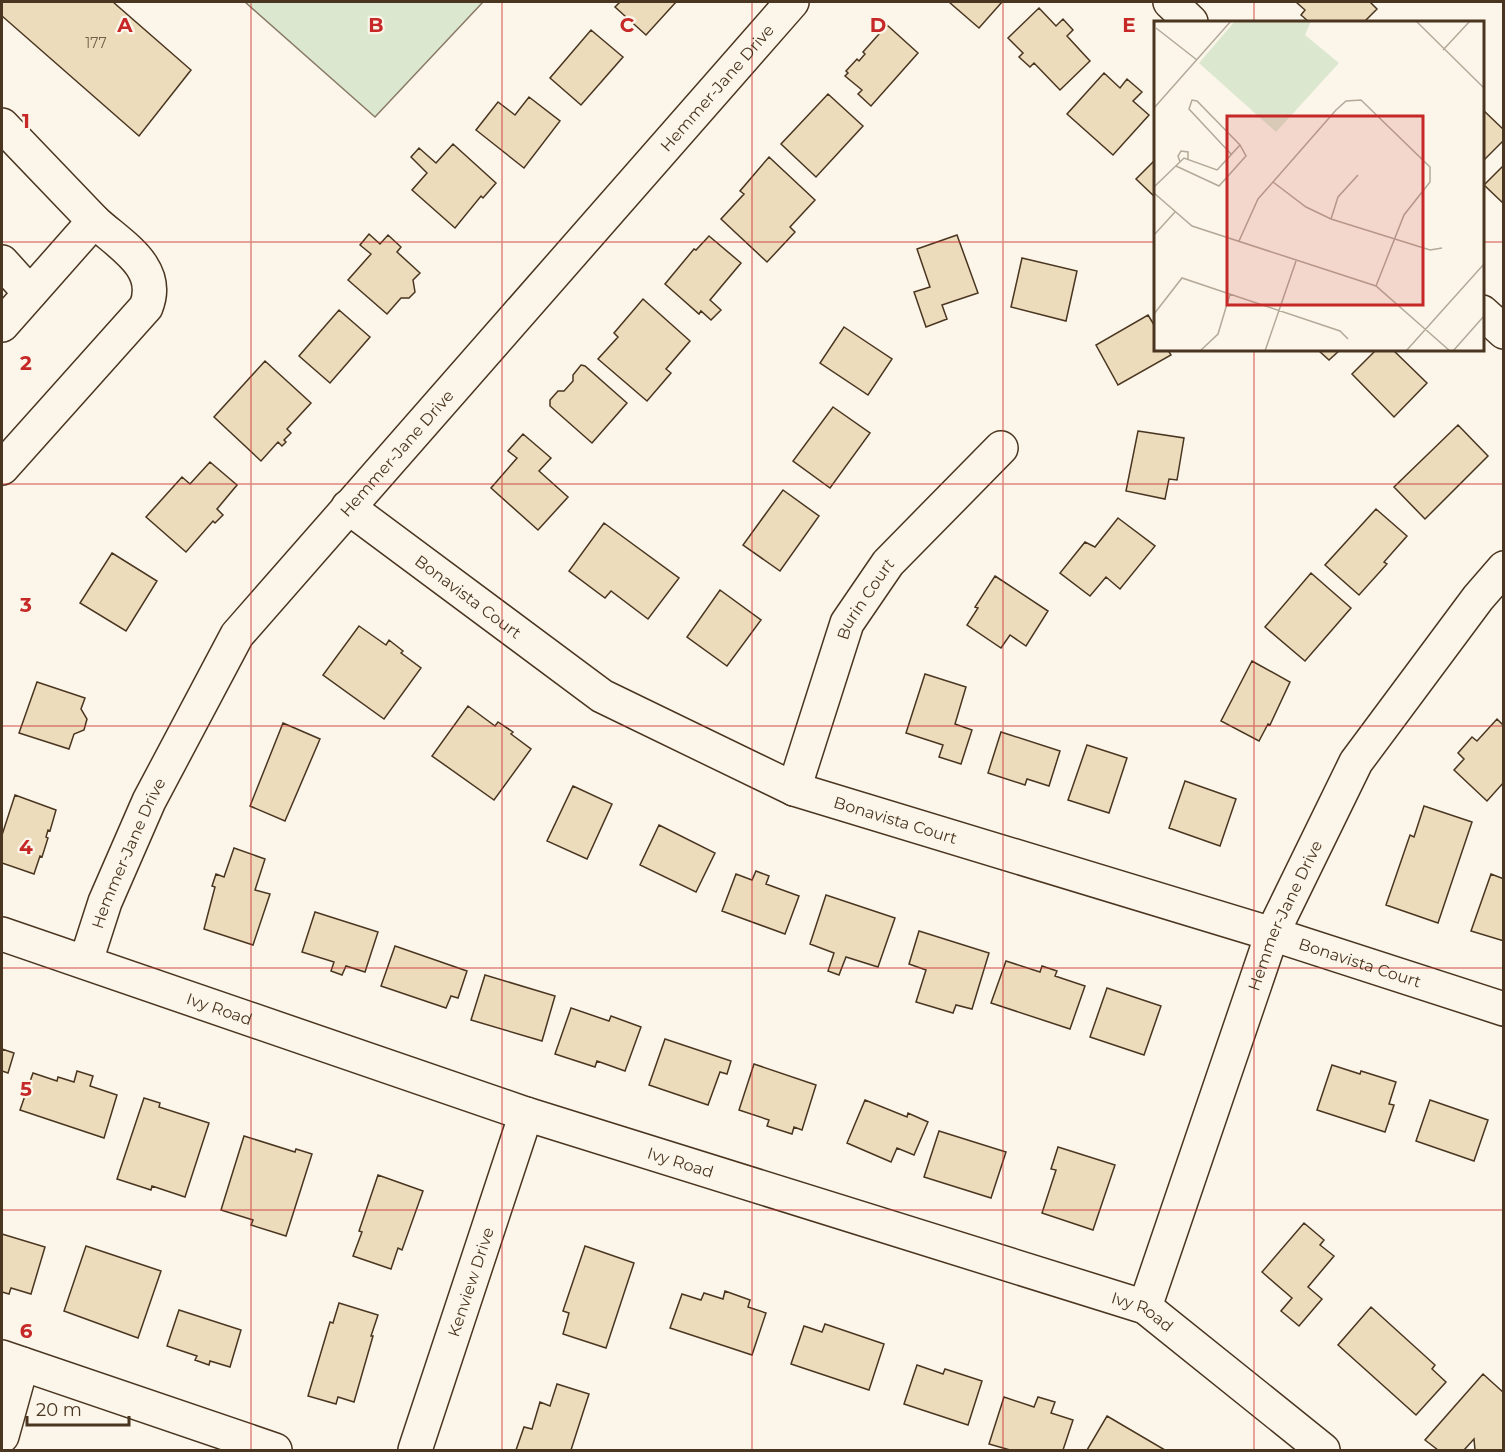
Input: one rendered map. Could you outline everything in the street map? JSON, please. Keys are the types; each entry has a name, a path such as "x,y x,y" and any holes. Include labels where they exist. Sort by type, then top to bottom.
{"street":[{"name":"Hemmer-Jane Drive","path":"86,961 105,902 149,801 237,635 792,2"},
{"path":"1170,2 1190,21"},
{"path":"2,125 94,221 142,265 150,281 150,297 146,307 2,468"},
{"path":"2,325 94,221"},
{"path":"2,262 30,293"},
{"path":"1484,314 1503,333"},
{"name":"Burin Court","path":"794,789 847,623 888,563 1000,448"},
{"name":"Bonavista Court","path":"348,507 602,696 794,789 1272,934 1503,1009"},
{"name":"Hemmer-Jane Drive","path":"1145,1307 1272,934 1356,762 1478,598 1503,568"},
{"name":"Ivy Road","path":"2,934 526,1114 1145,1307 1323,1450"},
{"name":"Kenview Drive","path":"416,1450 526,1114"},
{"path":"2,1436 12,1361 207,1429 275,1450"}],"green space":[{"path":"245,2 483,2 375,117"}],"building":[{"path":"2,2 113,2 191,70 139,136 2,16"},
{"path":"620,2 676,2 646,35 615,7"},
{"path":"949,2 1002,2 979,28"},
{"path":"1296,2 1370,2 1377,9 1365,21 1308,21 1301,15 1305,10"},
{"path":"1039,8 1056,26 1063,19 1073,30 1067,36 1090,61 1060,90 1034,63 1030,67 1019,57 1023,53 1008,38"},
{"path":"887,25 918,53 871,106 858,94 862,90 845,76 848,73 846,71 857,59 859,61 865,54 863,52"},
{"path":"591,30 623,57 581,105 550,78"},
{"path":"1104,73 1120,88 1127,79 1142,92 1133,101 1149,115 1113,155 1067,114"},
{"path":"828,94 863,126 816,177 781,144"},
{"path":"529,97 560,121 524,168 476,130 498,102 515,115"},
{"path":"1484,111 1504,130 1504,140 1484,160"},
{"path":"453,144 496,183 483,198 481,196 455,228 412,190 427,173 411,157 419,148 436,163"},
{"path":"769,157 815,200 790,227 795,232 767,262 721,219 744,194 740,191"},
{"path":"1154,161 1154,196 1136,179"},
{"path":"1504,165 1504,204 1484,185"},
{"path":"369,234 380,244 388,235 401,247 397,252 420,273 413,280 415,292 409,298 401,298 387,314 348,280 371,254 360,245"},
{"path":"957,235 978,293 942,305 947,319 926,327 914,292 930,287 917,249"},
{"path":"709,236 741,263 710,300 721,310 711,320 701,311 699,314 665,284 694,249 696,250"},
{"path":"1022,258 1077,271 1066,321 1011,307"},
{"path":"643,299 690,341 666,369 671,373 647,401 598,359 618,337 614,333"},
{"path":"339,310 370,337 330,383 299,356"},
{"path":"1148,315 1154,325 1154,351 1169,351 1171,355 1118,385 1096,345"},
{"path":"844,327 892,359 868,395 820,363"},
{"path":"1319,351 1339,351 1329,360"},
{"path":"1375,351 1394,351 1427,383 1394,417 1352,374"},
{"path":"265,361 311,403 287,429 291,433 284,440 286,442 282,446 278,442 261,461 214,417"},
{"path":"581,365 627,403 592,443 550,406 550,400 558,391 564,391 573,381 573,375"},
{"path":"833,407 870,433 830,488 793,461"},
{"path":"1458,425 1488,456 1425,519 1394,487"},
{"path":"1138,431 1184,438 1177,480 1169,479 1165,499 1126,491"},
{"path":"523,434 551,458 539,471 568,497 538,530 491,488 517,458 508,451"},
{"path":"210,462 237,485 217,509 223,515 215,523 213,521 186,552 146,517 182,477 190,484"},
{"path":"783,490 819,516 780,571 743,545"},
{"path":"1376,509 1407,536 1384,562 1387,564 1359,595 1325,565"},
{"path":"1118,518 1155,546 1120,589 1106,577 1090,596 1060,573 1085,542 1095,547"},
{"path":"604,523 679,578 648,619 611,591 605,598 569,571"},
{"path":"112,553 157,581 126,631 80,603"},
{"path":"1311,573 1351,608 1305,661 1265,627"},
{"path":"995,576 1048,611 1026,646 1010,635 1001,648 967,625 978,608 975,607"},
{"path":"720,590 761,620 727,666 687,637"},
{"path":"359,626 386,645 389,640 403,651 401,653 421,668 384,719 323,675"},
{"path":"1252,661 1290,682 1270,725 1268,724 1259,741 1221,721"},
{"path":"925,674 966,687 955,724 972,730 961,764 939,757 943,745 906,733"},
{"path":"37,682 85,698 81,709 87,719 84,730 74,734 69,749 19,733"},
{"path":"468,706 495,726 498,722 513,732 511,734 531,749 494,800 432,756"},
{"path":"1497,719 1504,726 1504,782 1487,801 1454,770 1464,759 1458,753 1472,737 1477,741"},
{"path":"283,723 320,739 285,821 250,806"},
{"path":"1001,732 1060,751 1049,786 1027,779 1025,785 988,773"},
{"path":"1087,745 1127,758 1109,813 1068,800"},
{"path":"1185,781 1236,799 1220,846 1169,828"},
{"path":"573,786 612,804 587,859 547,841"},
{"path":"15,795 56,810 50,831 48,830 42,857 40,856 34,874 2,863 2,835"},
{"path":"1424,806 1472,822 1438,923 1386,905 1410,835 1414,837"},
{"path":"659,825 715,853 696,892 640,865"},
{"path":"234,848 265,859 255,890 270,894 253,945 204,929 216,874 224,877"},
{"path":"756,871 769,876 766,884 799,896 785,934 722,911 736,874 752,880"},
{"path":"1491,874 1504,879 1504,941 1471,931"},
{"path":"826,895 895,918 878,967 846,957 839,975 828,971 834,953 810,944"},
{"path":"315,912 378,932 365,972 346,966 342,975 331,971 334,962 302,952"},
{"path":"919,931 989,953 972,1009 956,1005 953,1013 916,1002 926,970 909,964"},
{"path":"395,946 467,971 458,998 451,996 446,1008 381,986"},
{"path":"1006,961 1040,972 1042,966 1057,971 1055,976 1085,986 1070,1029 991,1003"},
{"path":"485,975 555,996 542,1041 471,1020"},
{"path":"1107,988 1161,1006 1144,1055 1090,1037"},
{"path":"571,1008 609,1021 611,1016 641,1027 625,1071 597,1061 595,1067 555,1054"},
{"path":"665,1039 731,1061 727,1074 720,1072 708,1105 649,1085"},
{"path":"2,1049 14,1053 8,1073 2,1071"},
{"path":"754,1064 816,1085 802,1130 794,1127 792,1134 767,1126 769,1120 739,1110"},
{"path":"1332,1065 1396,1082 1389,1104 1394,1105 1385,1132 1317,1110"},
{"path":"77,1071 93,1076 90,1086 117,1095 104,1138 20,1110 33,1073 57,1081 58,1077 74,1082"},
{"path":"144,1098 160,1103 159,1107 209,1123 185,1197 152,1186 151,1190 117,1179"},
{"path":"865,1100 907,1117 908,1113 928,1122 914,1155 897,1148 891,1162 847,1143"},
{"path":"1430,1100 1488,1120 1474,1161 1416,1141"},
{"path":"939,1131 1006,1152 991,1198 924,1177"},
{"path":"244,1136 295,1152 296,1149 312,1154 286,1236 251,1225 253,1220 221,1210"},
{"path":"1058,1147 1115,1165 1093,1230 1042,1213 1056,1170 1051,1169"},
{"path":"378,1175 423,1191 402,1250 398,1248 391,1269 353,1256"},
{"path":"1304,1223 1324,1240 1320,1245 1334,1256 1308,1287 1322,1299 1299,1326 1281,1311 1292,1298 1262,1272"},
{"path":"2,1234 45,1247 31,1294 11,1288 9,1294 2,1292"},
{"path":"86,1246 161,1271 138,1338 64,1311"},
{"path":"585,1246 634,1263 606,1348 563,1334 569,1313 563,1311"},
{"path":"725,1291 750,1300 748,1307 766,1313 752,1355 670,1328 682,1294 701,1300 704,1293 723,1299"},
{"path":"339,1303 378,1315 354,1402 338,1397 336,1404 308,1396 330,1322 333,1323"},
{"path":"1371,1307 1435,1365 1432,1369 1446,1382 1416,1415 1338,1345"},
{"path":"179,1310 241,1330 230,1367 210,1361 209,1365 195,1360 197,1356 167,1346"},
{"path":"825,1324 884,1344 869,1390 791,1364 804,1326 822,1332"},
{"path":"917,1365 943,1374 945,1369 982,1381 968,1425 904,1404"},
{"path":"1483,1374 1504,1393 1504,1450 1475,1450 1474,1439 1464,1450 1438,1450 1425,1440"},
{"path":"557,1384 589,1394 571,1450 516,1450 524,1427 532,1429 540,1402 550,1406"},
{"path":"1004,1397 1034,1407 1038,1397 1055,1402 1051,1413 1073,1420 1063,1450 1010,1450 989,1444"},
{"path":"1107,1416 1165,1450 1087,1450"}]}
